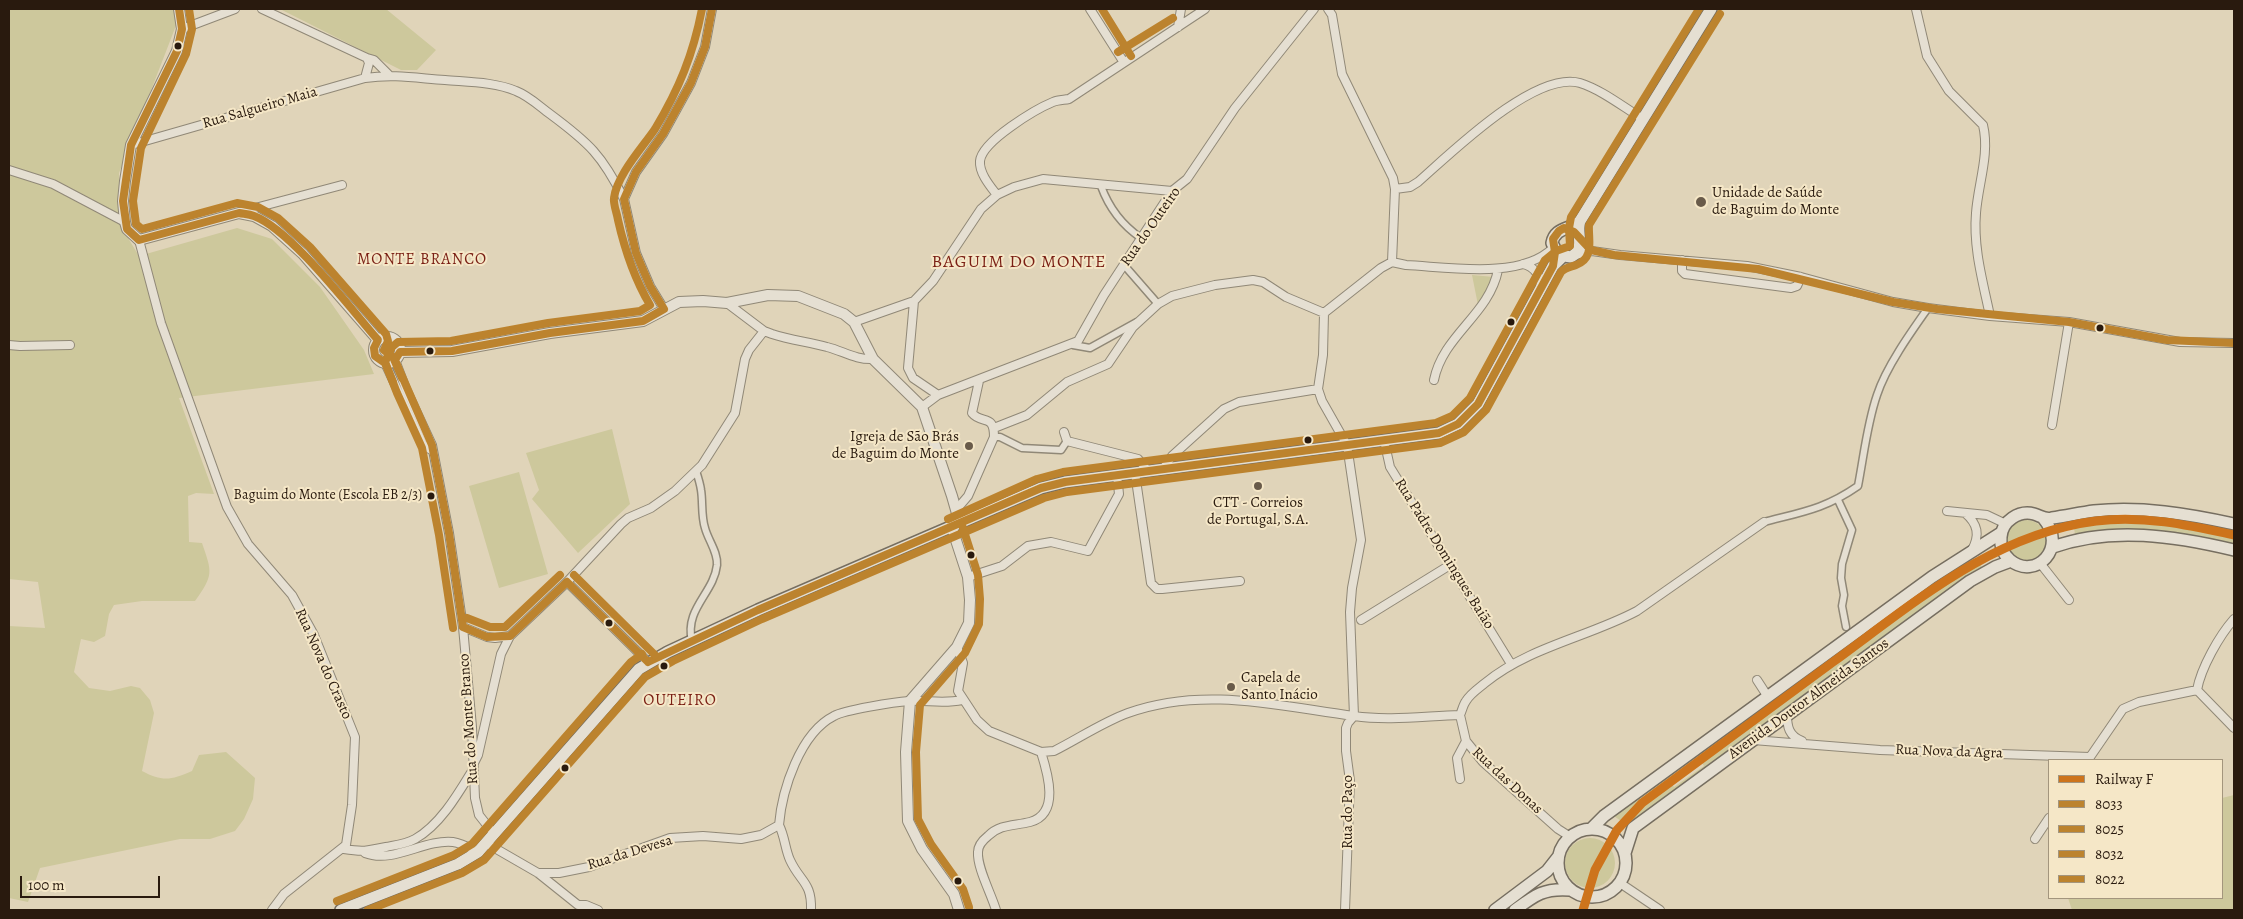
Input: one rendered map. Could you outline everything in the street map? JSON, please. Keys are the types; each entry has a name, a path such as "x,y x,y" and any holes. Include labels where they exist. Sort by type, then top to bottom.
{"main road":[{"path":"1557,252 1576,254 1580,239 1578,226 1580,221 1711,9"},
{"path":"341,910 458,864 482,848 639,669 648,662 793,595 1041,488 1065,482 1439,433 1466,417 1478,404 1552,266 1557,252 1555,235 1558,231 1568,229 1580,221"},
{"path":"1568,229 1576,233 1580,239"},
{"path":"2043,518 2095,511 2148,510 2175,512 2234,524"},
{"path":"2023,513 2034,514 2043,518 2050,526 2053,534 2053,546 2048,556 2040,563 2031,566 2020,566 2011,561 2002,548 2003,528 2014,517 2023,513"},
{"name":"Avenida Doutor Almeida Santos","path":"1592,828 1604,816 1932,577 1971,552 2003,528"},
{"path":"2053,546 2098,536 2145,535 2187,540 2234,550"},
{"name":"Avenida Doutor Almeida Santos","path":"1624,853 1633,828 1970,581 2011,561"},
{"path":"1495,910 1547,871 1558,857 1562,846 1576,832 1592,828 1612,835 1620,843 1624,853 1625,868 1620,883 1612,891 1602,896 1591,898 1580,896 1570,890 1563,882 1558,872 1558,857"},
{"path":"1515,910 1541,892 1548,890 1570,890"}],"street":[{"path":"180,9 182,29 177,51 132,145 124,194 127,229 138,240 342,185"},
{"path":"182,29 228,9"},
{"path":"262,9 374,60 389,75"},
{"path":"624,199 636,172 663,134 691,84 704,47 712,9"},
{"path":"1090,9 1123,61"},
{"path":"1178,27 1181,9"},
{"path":"997,195 987,181 980,164 980,158 988,145 1007,129 1054,102 1069,98 1205,9"},
{"name":"Rua do Outeiro","path":"1072,345 1078,341 1172,191 1187,179 1235,108 1314,9"},
{"path":"1328,9 1332,16 1342,74 1388,168 1395,189 1392,262"},
{"path":"1916,9 1927,56 1949,91 1980,122 1985,133 1986,145 1976,214 1977,252 1990,316"},
{"path":"365,78 369,63 366,58"},
{"name":"Rua Salgueiro Maia","path":"132,145 365,78 389,75 478,83 515,90 528,97 575,132 594,150 606,165 624,199 639,260 650,286 664,309"},
{"path":"1395,189 1410,187 1418,182 1498,113 1525,96 1558,84 1579,83 1592,88 1643,119"},
{"path":"9,170 53,184 125,222"},
{"path":"854,322 914,301 933,281 981,209 997,195 1014,187 1043,179 1101,186 1172,191"},
{"path":"1101,186 1114,213 1129,230 1141,238"},
{"path":"239,213 254,216 272,226 303,254 378,340"},
{"path":"1580,239 1583,246 1592,251"},
{"name":"Rua Nova do Crasto","path":"138,240 161,323 203,436 226,508 248,544 292,595 314,635 354,737 352,805 348,840 344,848"},
{"path":"1576,254 1592,251 1747,266 1893,302 1928,308 1990,316 2069,322 2180,342 2234,343"},
{"path":"1354,716 1350,612 1352,588 1361,540 1347,445 1322,401 1318,389 1323,355 1324,314 1366,279 1392,262 1406,266 1498,270 1523,264 1557,252"},
{"path":"1682,260 1682,271 1685,274 1794,288 1799,284 1801,278"},
{"path":"1523,264 1535,270 1541,288"},
{"path":"1124,265 1158,304"},
{"path":"1745,282 1747,266"},
{"path":"1434,380 1436,370 1455,337 1471,321 1489,296 1498,270"},
{"path":"994,428 1026,415 1067,382 1108,364 1138,322 1158,304 1172,296 1215,285 1253,280 1263,282 1286,297 1324,314"},
{"path":"394,358 398,344 393,338 385,337 378,340 374,352 378,359 394,358 452,352 550,332 643,321 679,302 727,303 768,294 788,294 807,299 844,314 854,322 873,359 922,408 956,510 956,526 968,577 969,623 957,647 910,701 906,752 908,821 922,850 954,894 959,910"},
{"path":"914,301 908,368 910,374 938,396"},
{"path":"727,303 764,331 786,338 825,346 844,352 857,359 873,359"},
{"path":"957,647 962,663 958,692 977,720 989,731 1041,752 1054,751 1127,713 1154,706 1187,701 1223,698 1284,704 1354,716 1460,715 1466,700 1485,682 1511,664 1562,642 1614,623 1637,611 1764,522 1820,508 1838,500 1858,486 1869,424 1877,393 1905,342 1928,308"},
{"path":"922,408 938,396 1072,345 1090,348 1138,322"},
{"path":"2052,425 2069,322"},
{"path":"363,852 406,843 424,833 458,794 478,755 501,654 510,636 567,582 620,524 675,491 702,465 735,413 745,359 749,350 764,331"},
{"path":"9,345 70,345"},
{"name":"Rua do Monte Branco","path":"394,358 423,445 432,451 450,533 463,626 475,798 479,815 494,834"},
{"path":"956,510 968,496 994,437 994,428 990,421 974,416 972,413 979,381"},
{"path":"1163,469 1172,456 1224,409 1239,402 1318,389"},
{"path":"1064,432 1067,441"},
{"path":"994,437 1000,437 1018,447 1030,449 1061,450 1067,441"},
{"name":"Rua Padre Domingues Baião","path":"1384,440 1390,467 1511,664"},
{"path":"1067,441 1138,458 1148,471"},
{"path":"692,641 690,634 694,614 713,580 717,563 704,527 701,490 696,471"},
{"path":"1135,473 1151,583 1154,587 1162,589 1240,581"},
{"path":"968,577 1002,566 1028,546 1050,542 1088,551 1119,494 1117,475"},
{"path":"1838,500 1852,525 1840,578 1844,595 1842,606 1846,627"},
{"path":"1946,511 1987,515 2003,528"},
{"path":"1965,513 1972,519 1977,530 1976,543 1971,552"},
{"path":"2040,563 2069,600"},
{"path":"1360,620 1450,565"},
{"path":"567,582 648,662"},
{"path":"2197,690 2199,679 2224,632 2234,619"},
{"path":"463,626 486,637 510,636"},
{"path":"1756,680 1768,697"},
{"path":"2197,690 2234,728"},
{"path":"2089,759 2122,709 2139,702 2197,690"},
{"path":"811,910 810,890 789,858 779,825 780,806 799,754 823,724 835,715 910,701 950,703 962,700"},
{"name":"Rua Nova da Agra","path":"1787,714 1788,729 1794,738 1809,744"},
{"name":"Rua das Donas","path":"1460,715 1466,742 1483,762 1558,829 1570,836"},
{"name":"Rua do Paço","path":"1346,910 1350,781 1346,751 1346,728 1354,716"},
{"name":"Rua Nova da Agra","path":"1753,740 1880,750 2089,759"},
{"path":"1460,778 1458,758 1466,742"},
{"path":"996,910 989,886 982,873 978,851 982,842 992,832 1007,825 1031,822 1043,816 1048,809 1048,773 1041,752"},
{"path":"2035,839 2048,820"},
{"name":"Rua da Devesa","path":"538,873 590,867 670,838 703,836 741,839 761,835 779,825"},
{"path":"272,910 284,894 344,848 377,856 434,843 450,842 482,848 538,873 577,908 586,905 598,910"},
{"path":"1620,883 1660,910"}],"shaded area":[{"path":"9,9 175,9 177,23 119,173 120,210 128,238 139,256 237,228 272,239 320,287 364,350 374,374 179,398 214,494 196,493 188,496 189,542 202,543 209,567 206,585 195,601 142,601 114,605 109,614 105,636 94,642 81,639 74,672 89,688 110,691 131,686 140,688 150,700 154,713 142,771 156,777 172,778 192,771 199,755 226,752 255,778 253,799 244,819 235,831 210,839 180,839 40,868 28,902 9,898 9,626 45,628 38,582 9,579"},
{"path":"280,9 386,9 436,50 417,70 401,70"},
{"path":"1472,275 1494,277 1478,305"},
{"path":"612,429 630,504 578,553 532,499 539,490 526,453"},
{"path":"519,472 548,574 499,588 469,486"},
{"path":"2133,514 2174,517 2234,528 2234,545 2075,535 2073,520 2097,516"},
{"path":"2030,520 2037,523 2043,529 2046,540 2045,548 2037,557 2030,560 2022,560 2015,557 2007,548 2006,536 2009,529 2018,521"},
{"path":"1977,558 1983,569 1906,620 1641,814 1628,826 1614,816 1940,578 1970,559 1971,561","holes":["1698,757 1704,766 1674,787 1668,779"]},
{"path":"2234,795 2234,910 2072,910 2068,899 2223,899 2223,798"},
{"path":"1585,838 1595,838 1608,845 1615,858 1615,868 1608,881 1595,888 1585,888 1576,884 1569,877 1565,868 1565,858 1569,849 1576,842"}],"rail line":[{"name":"F","path":"1583,910 1595,870 1617,830 1642,803 1894,617 1956,574 2023,540 2058,528 2096,521 2114,519 2148,520 2234,535"}],"transit line":[{"name":"8033","path":"179,9 182,29 177,51 131,145 123,201 127,229 139,240 239,213 254,216 269,224 319,271 378,340 374,348 375,356 385,363 393,382"},
{"name":"8032","path":"189,9 192,29 186,54 141,148 133,201 136,224 142,229 237,203 258,207 278,218 310,247 386,334 388,341 384,350 393,357 402,378"},
{"name":"8032","path":"453,628 439,535 422,448 385,362 392,347 398,342 451,341 548,323 640,311 650,305 639,285 627,253 614,198 616,189 625,171 655,129 678,86 690,57 702,9"},
{"name":"8033","path":"463,627 449,533 432,445 395,360 400,352 452,351 550,333 643,321 664,309 650,286 636,253 624,199 636,172 663,134 691,83 705,47 712,9"},
{"name":"8032","path":"1102,9 1131,56"},
{"name":"8022","path":"948,519 1037,479 1063,472 1436,423 1452,416 1470,398 1545,260 1556,251 1570,246 1569,228 1571,217 1699,9"},
{"name":"8025","path":"368,910 462,873 484,860 645,677 673,661 762,619 1044,498 1067,492 1440,443 1464,432 1486,410 1561,272 1582,262 1586,258 1589,248 1589,225 1720,14"},
{"name":"8032","path":"1118,52 1173,18"},
{"name":"8033","path":"648,662 758,610 1041,488 1065,482 1439,433 1458,424 1478,404 1553,266 1555,252 1553,239 1564,228 1574,232 1591,250 1614,255 1758,269 1893,302 1937,309 2069,322 2167,340 2234,343"},
{"name":"8022","path":"962,525 978,575 980,599 979,624 965,653 920,705 916,752 918,819 931,844 963,889 969,907"},
{"name":"8032","path":"467,618 490,627 505,627 560,575"},
{"name":"8032","path":"574,575 655,655"},
{"name":"8033","path":"567,582 648,662"},
{"name":"8033","path":"463,627 487,637 510,636 567,582"},
{"name":"8032","path":"337,901 454,855 472,844 631,662 642,654"}],"place":[{"name":"Unidade de Saúde de Baguim do Monte","path":"1701,202"},
{"name":"Igreja de São Brás de Baguim do Monte","path":"969,446"},
{"name":"CTT - Correios de Portugal, S.A.","path":"1258,486"},
{"name":"Baguim do Monte (Escola EB 2/3)","path":"431,496"},
{"name":"Capela de Santo Inácio","path":"1231,687"}],"district":[{"name":"MONTE BRANCO","path":"422,260"},
{"name":"BAGUIM DO MONTE","path":"1019,263"},
{"name":"OUTEIRO","path":"680,701"}]}
